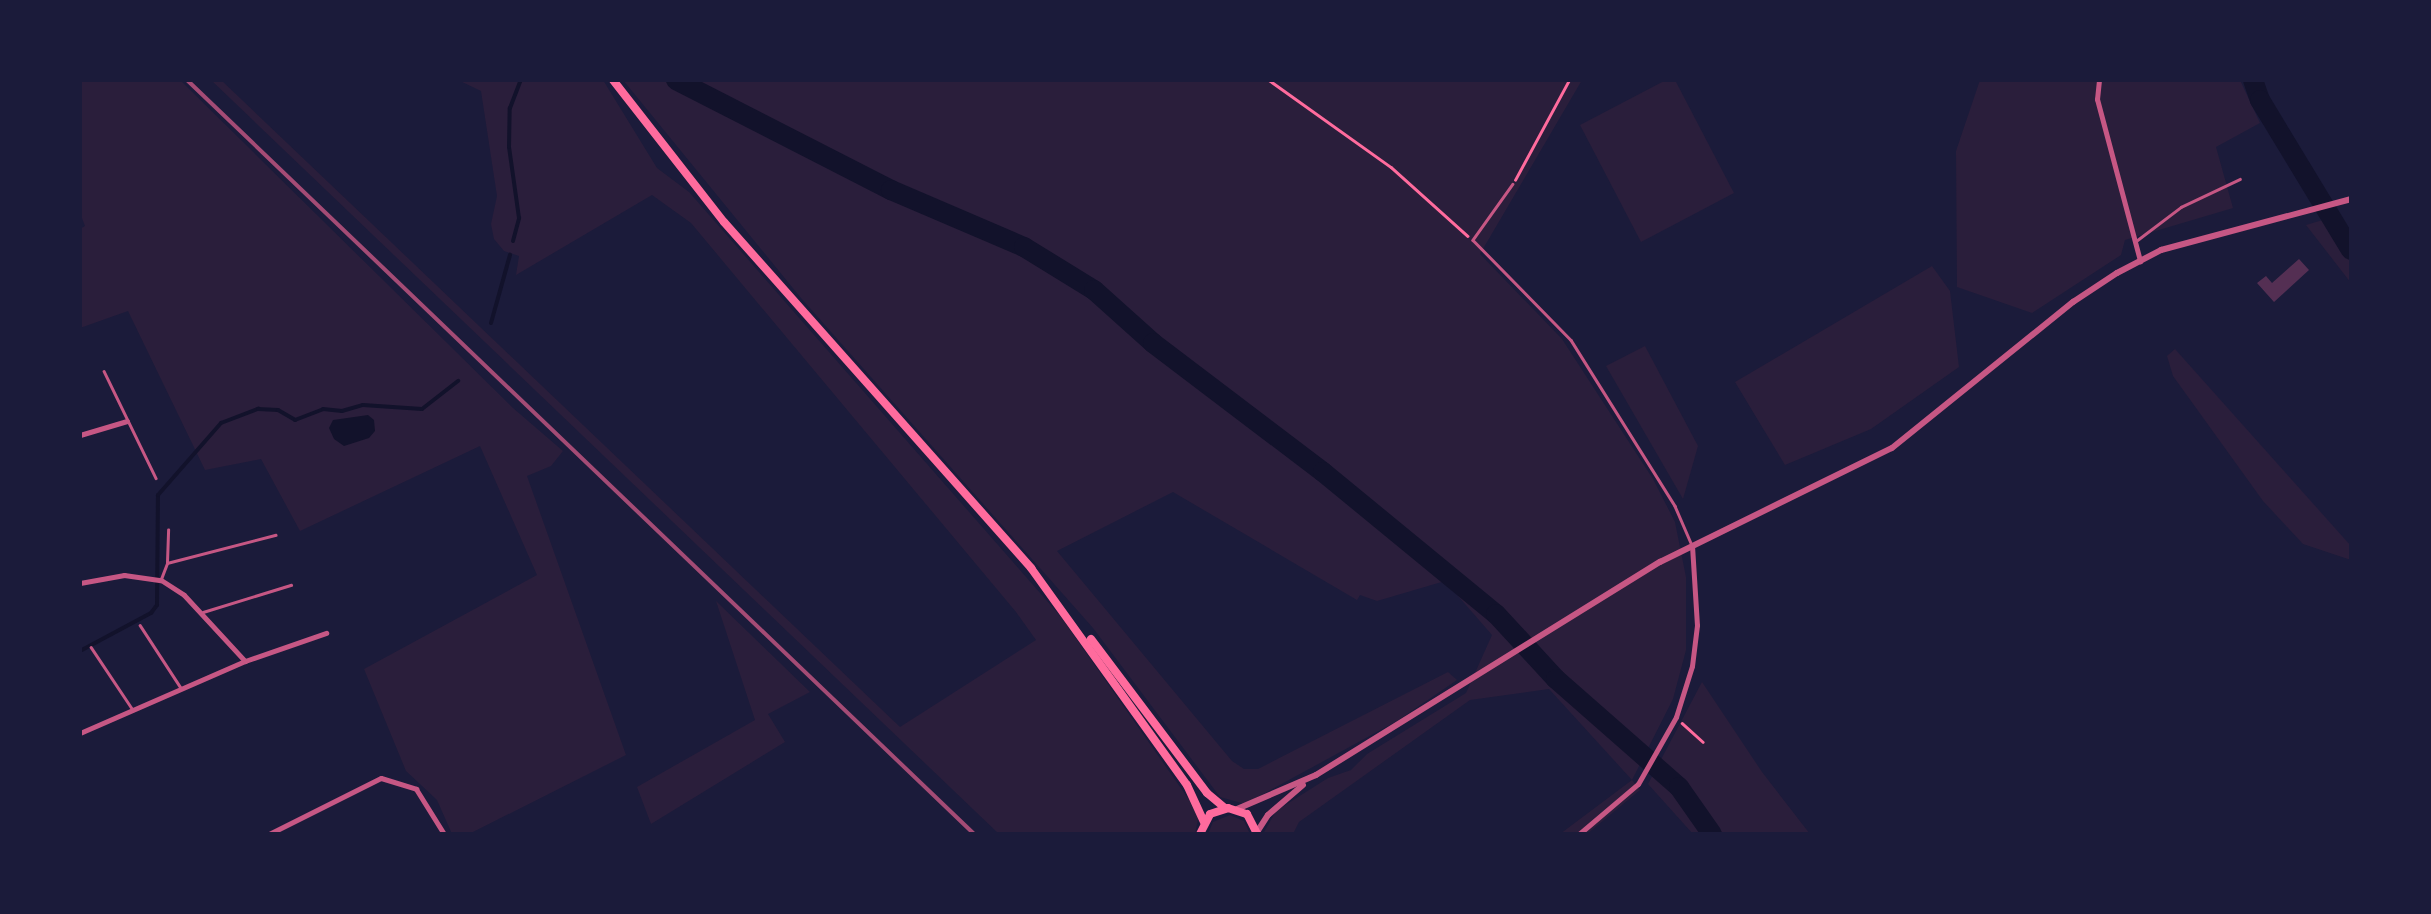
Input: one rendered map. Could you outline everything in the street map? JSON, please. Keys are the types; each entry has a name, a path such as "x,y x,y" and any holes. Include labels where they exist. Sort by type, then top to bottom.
{"main road":[{"path":"613,80 724,222 1112,666 1207,793 1225,808 1238,809 1251,818 1257,833"},
{"path":"1064,610 1194,795 1204,822"},
{"path":"1200,834 1204,822 1225,808"}],"street":[{"path":"2099,80 2097,99 2140,261"},
{"path":"1257,833 1268,814 1316,775 1532,642 1692,545 1892,448 2073,302 2140,261 2161,250 2351,199"},
{"path":"80,435 127,422"},
{"path":"1579,834 1638,784 1676,717 1692,666 1697,625 1692,545"},
{"path":"80,583 124,575 157,578 202,612 245,661"},
{"path":"80,732 245,661 326,633"},
{"path":"1238,809 1316,775"},
{"path":"268,834 382,778 416,790 444,834"}],"lane":[{"path":"2135,242 2182,207 2240,178"},
{"path":"1513,184 1473,240 1571,340 1675,506 1692,545"},
{"path":"104,370 156,478"},
{"path":"157,578 168,563 168,530"},
{"path":"168,563 275,535"},
{"path":"202,612 291,585"},
{"path":"140,625 182,690"},
{"path":"92,647 134,711"}],"path":[{"path":"1269,80 1391,167 1473,240"},
{"path":"1513,184 1568,80"},
{"path":"1676,717 1702,742"}],"shaded area":[{"path":"80,80 180,80 513,408 563,451 551,466 527,476 626,755 469,834 452,834 437,800 406,771 364,669 537,575 480,446 300,531 261,459 205,470 128,311 80,328 80,229 85,226 80,213"},
{"path":"211,80 221,80 900,727 1036,640 1016,612 691,223 652,195 516,275 519,256 504,251 494,239 491,224 497,196 481,91 458,80 603,80 657,168 689,192 1061,617 1199,814 1195,834 999,834"},
{"path":"623,80 1582,80 1480,254 1562,339 1653,479 1675,522 1686,577 1686,650 1673,699 1632,780 1549,689 1470,700 1299,822 1293,834 1263,834 1276,811 1328,778 1351,770 1367,754 1466,693 1492,635 1445,581 1377,601 1360,595 1357,600 1173,492 1057,551 1232,761 1244,769 1258,769 1448,672 1457,680 1397,721 1245,804 1220,797 1093,628 801,298"},
{"path":"1666,80 1675,80 1734,193 1641,242 1580,125"},
{"path":"1980,80 2240,80 2260,123 2216,147 2233,208 2125,240 2121,255 2032,313 1957,287 1956,151"},
{"path":"2336,216 2351,241 2351,283 2306,225"},
{"path":"1932,266 1950,291 1959,367 1871,429 1785,465 1735,382"},
{"path":"1645,346 1698,446 1683,499 1606,366"},
{"path":"2175,349 2351,546 2351,560 2303,544 2263,501 2173,376 2167,356"},
{"path":"368,415 374,420 375,431 369,438 344,446 334,439 329,428 333,420"},
{"path":"716,601 810,692 768,714 785,742 651,824 637,787 755,720"},
{"path":"1702,682 1762,772 1810,834 1693,834 1648,784"},
{"path":"1632,780 1640,790 1587,834 1560,834"},
{"path":"1230,815 1244,821 1250,834 1208,834 1213,822"}],"building":[{"path":"2299,259 2309,270 2274,302 2257,283 2266,276 2272,283"}],"waterway":[{"path":"513,241 519,218 509,147 510,108 521,80"},
{"path":"676,80 891,190 1024,247 1094,290 1153,343 1323,472 1496,614 1556,679 1679,787 1712,834"},
{"path":"699,80 700,94"},
{"path":"2253,80 2260,100 2351,250"},
{"path":"491,323 510,255"},
{"path":"80,651 151,613 157,605 158,495 221,423 258,409 278,410 295,420 323,409 342,411 363,405 422,409 458,381"}],"railway":[{"path":"187,80 974,834"}]}
